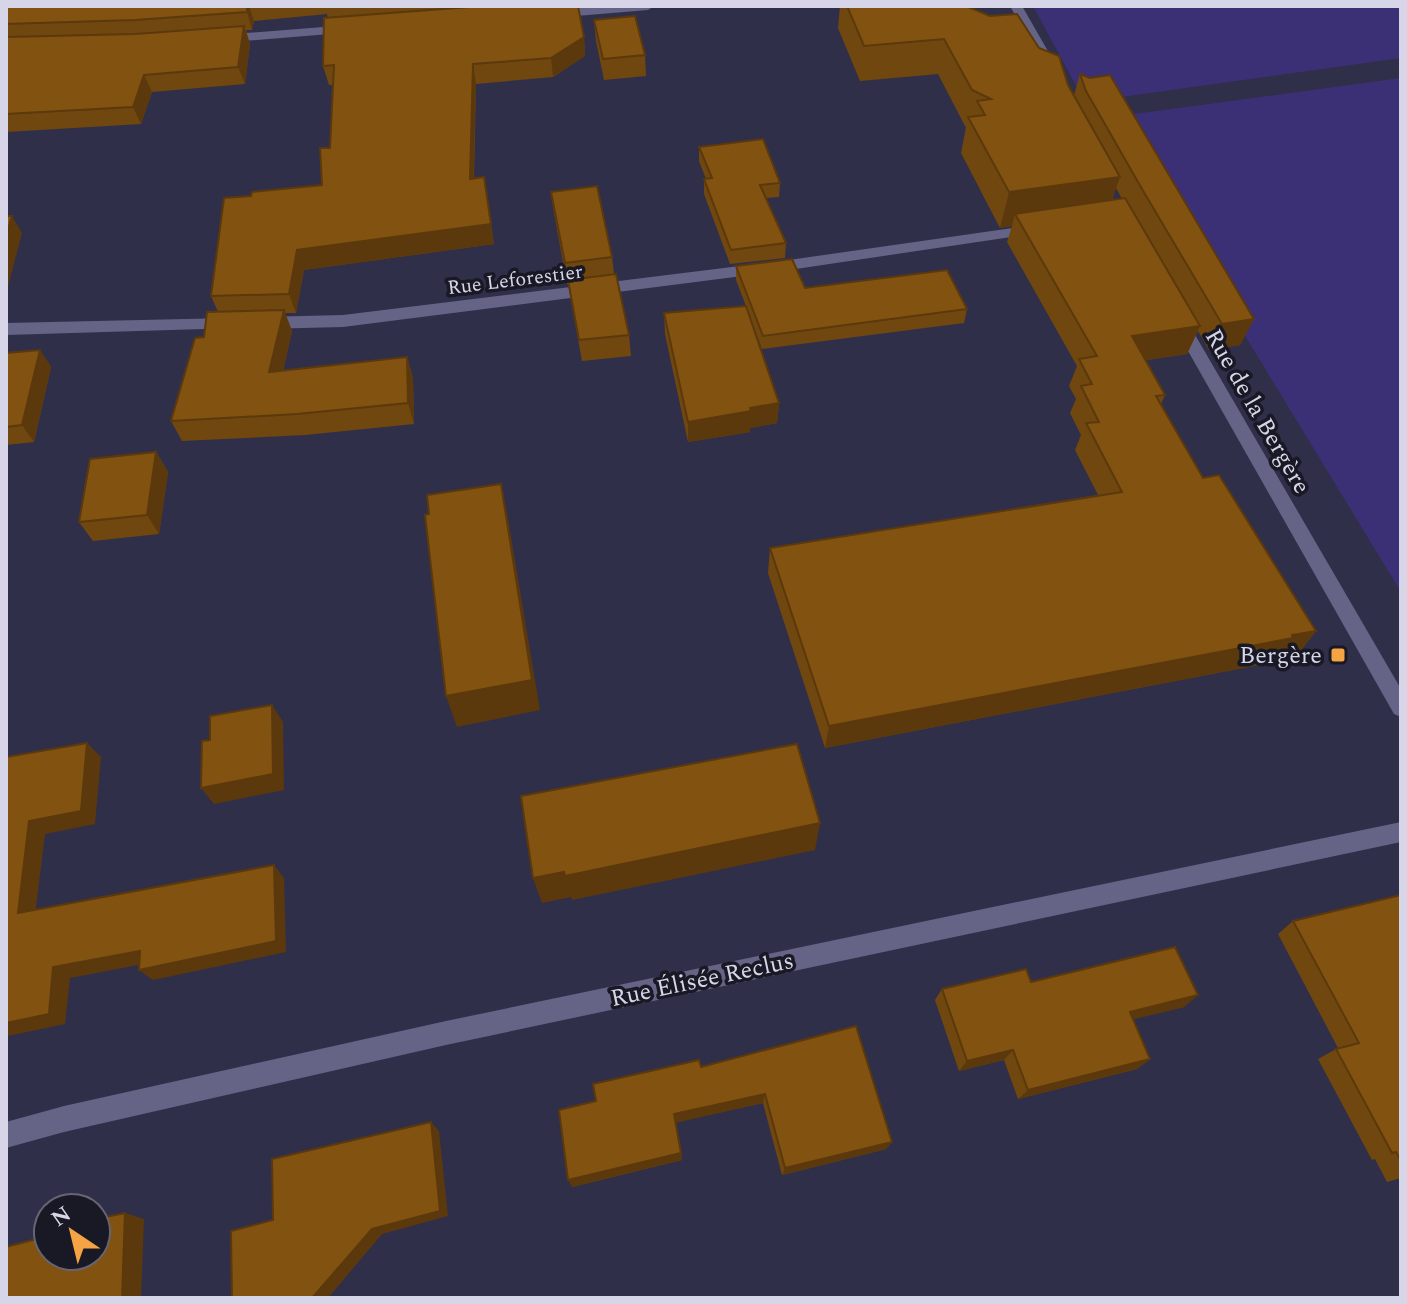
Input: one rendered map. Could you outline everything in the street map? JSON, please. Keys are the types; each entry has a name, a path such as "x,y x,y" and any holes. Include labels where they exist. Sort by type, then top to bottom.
{"street":[{"path":"533,16 648,6"},
{"path":"1016,6 1051,65 1059,88"},
{"path":"205,40 361,29"},
{"name":"Rue Leforestier","path":"6,329 343,321 789,265 1045,228"},
{"name":"Rue de la Bergère","path":"1167,300 1401,708"},
{"name":"Rue Élisée Reclus","path":"6,1135 64,1119 446,1033 1401,832"}],"shaded area":[{"path":"1033,6 1401,6 1401,58 1085,102"},
{"path":"1401,78 1401,592 1112,117"}],"building":[{"path":"6,6 247,6 247,12 135,20 6,24"},
{"path":"483,6 578,6 584,37 551,58 473,64 470,179 484,177 491,224 297,250 289,294 211,296 224,198 322,185 320,148 330,148 334,65 323,66 324,18"},
{"path":"847,6 966,6 990,16 1017,14 1039,48 1059,56 1068,85 1120,177 1009,192 968,117 985,115 977,101 991,99 972,90 944,39 864,46"},
{"path":"635,16 645,55 603,59 594,20"},
{"path":"244,26 238,67 144,75 133,107 6,114 6,37 135,34"},
{"path":"1080,74 1090,78 1110,75 1254,319 1222,324 1086,91"},
{"path":"763,139 780,183 760,185 786,243 731,250 704,179 712,178 699,147"},
{"path":"597,186 612,257 565,263 551,192"},
{"path":"1125,198 1200,326 1132,336 1165,395 1156,396 1203,478 1219,475 1316,631 1292,635 1293,638 829,726 770,548 1122,492 1086,423 1099,422 1081,386 1092,384 1079,359 1097,356 1015,214"},
{"path":"6,216 12,216 6,236"},
{"path":"792,259 805,288 947,270 967,309 763,336 736,266"},
{"path":"616,274 629,335 579,340 568,280"},
{"path":"746,306 779,403 688,422 664,313"},
{"path":"284,310 269,372 407,357 408,403 297,414 171,421 195,338 204,337 207,312"},
{"path":"40,350 22,425 6,427 6,353"},
{"path":"156,452 147,515 79,522 90,459"},
{"path":"501,484 532,680 446,696 425,515 429,514 427,495"},
{"path":"272,705 273,774 201,788 202,741 210,740 210,716"},
{"path":"87,743 81,811 29,821 18,913 274,865 276,941 139,970 140,951 53,967 49,1014 6,1023 6,757"},
{"path":"797,744 820,823 565,876 564,872 533,878 521,796"},
{"path":"1401,895 1401,1161 1396,1152 1392,1153 1336,1049 1359,1043 1293,921"},
{"path":"1175,947 1198,995 1130,1012 1150,1059 1028,1090 1013,1050 967,1061 942,989 1026,969 1031,982"},
{"path":"856,1026 892,1142 785,1168 765,1094 674,1114 681,1153 568,1180 559,1110 596,1101 593,1084 699,1060 701,1067"},
{"path":"431,1122 440,1211 372,1229 312,1298 232,1298 231,1231 273,1220 272,1159"},
{"path":"125,1213 122,1298 6,1298 6,1247 32,1240 32,1272 112,1272 112,1216"}],"place":[{"name":"Bergère","path":"1338,655"}]}
